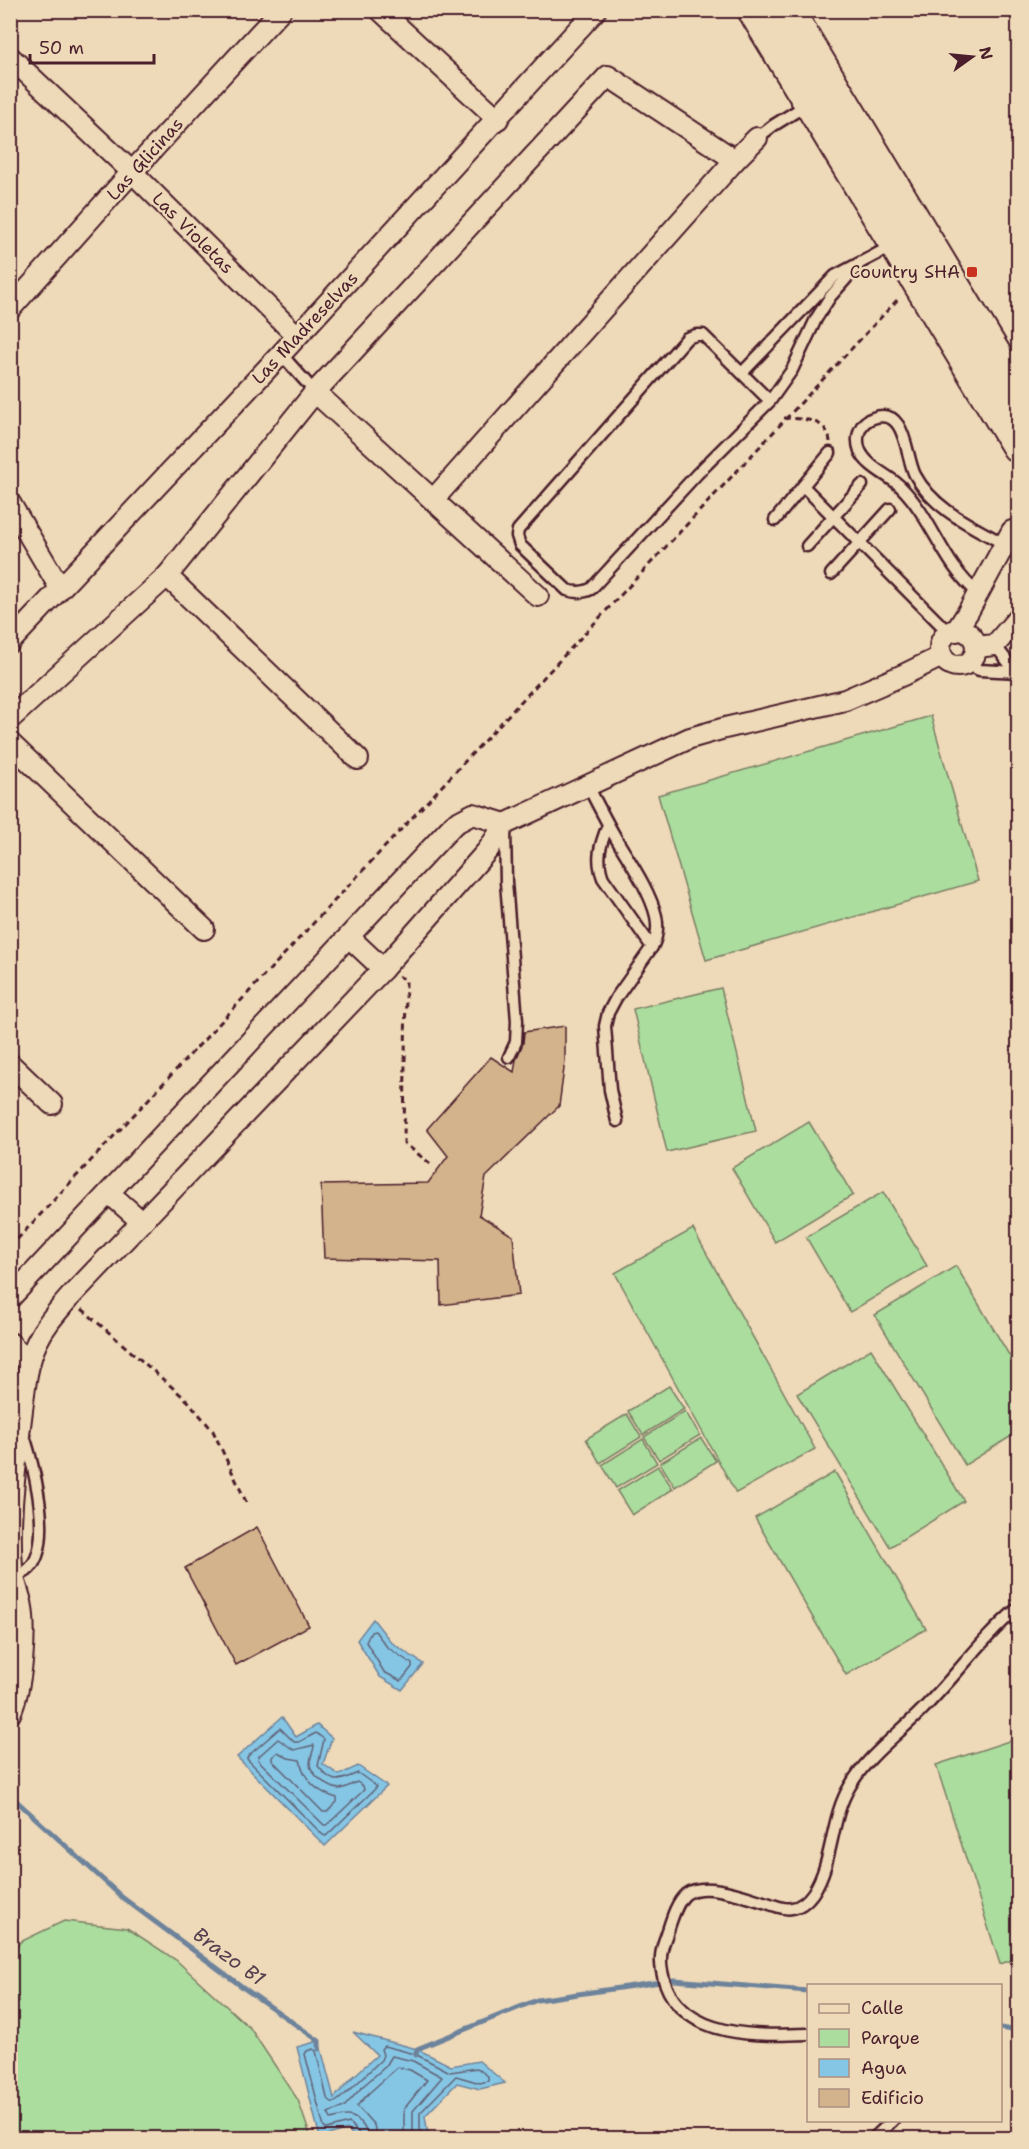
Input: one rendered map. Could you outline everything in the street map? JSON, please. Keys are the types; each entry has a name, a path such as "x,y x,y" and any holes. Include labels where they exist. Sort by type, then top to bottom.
{"main road":[{"path":"754,10 822,96 909,239 1018,446"},
{"path":"787,10 822,96"},
{"path":"909,239 1018,393"}],"street":[{"name":"Las Glicinas","path":"10,309 281,10"},
{"path":"380,10 498,119"},
{"name":"Las Madreselvas","path":"10,642 281,354 596,10"},
{"name":"Las Violetas","path":"10,57 132,172 297,336"},
{"path":"10,719 167,576 315,392 608,76 735,160"},
{"path":"433,500 757,138"},
{"path":"315,392 538,596"},
{"path":"10,502 60,588"},
{"path":"1012,532 978,594 953,632 942,640 940,651 942,656 950,664 961,666 1018,618"},
{"path":"167,576 358,759"},
{"path":"953,632 967,633 979,652"},
{"path":"11,1705 22,1663 25,1631 21,1602 12,1576 13,1489 20,1425 29,1364 36,1343 46,1324 69,1298 383,969 488,850 505,824 690,738 845,700 942,656"},
{"path":"10,743 204,929"},
{"path":"10,1298 454,824 473,814 505,824"},
{"path":"349,937 383,969"},
{"path":"10,1064 51,1104"},
{"path":"110,1192 142,1222"},
{"path":"10,1343 29,1364"}],"lane":[{"path":"757,138 822,96"},
{"path":"742,373 835,276 909,239"},
{"path":"770,401 703,336 696,335 687,338 518,530 520,545 567,590 585,592 591,589 697,474 770,401 789,375 816,319 830,297 859,264"},
{"path":"281,354 315,392"},
{"path":"978,594 958,574 930,526 901,487 872,465 861,453 858,435 862,424 878,416 895,420 901,428 915,475 929,495 953,514 1012,532"},
{"path":"775,520 830,453"},
{"path":"807,546 862,485"},
{"path":"802,486 953,632"},
{"path":"831,574 890,509"},
{"path":"979,652 1016,671 979,670 979,652"},
{"path":"588,786 635,871 656,915 656,935 652,948 616,998 608,1013 605,1026 610,1090 617,1121"},
{"path":"505,824 506,882 517,1021 516,1042 508,1057"},
{"path":"608,825 600,846 600,869 603,878 652,948"},
{"path":"12,1576 26,1572 36,1559 41,1543 40,1509 32,1463 20,1425"},
{"path":"807,2034 770,2036 713,2028 679,2006 669,1995 661,1971 660,1952 678,1906 686,1894 700,1889 719,1889 791,1909 804,1903 820,1879 840,1806 850,1785 865,1766 924,1709 997,1625 1018,1608"},
{"path":"874,2139 892,2122"}],"path":[{"path":"10,1246 891,306"},
{"path":"784,418 808,420 822,426 830,436 830,453"},
{"path":"383,969 406,980 404,1143 432,1165"},
{"path":"69,1298 188,1401 213,1431 248,1506"}],"green space":[{"path":"931,716 978,881 706,960 658,795"},
{"path":"721,988 756,1131 667,1152 633,1009"},
{"path":"809,1122 853,1195 775,1242 732,1168"},
{"path":"883,1192 927,1266 850,1312 806,1237"},
{"path":"693,1229 815,1449 736,1493 615,1273"},
{"path":"956,1266 1018,1370 1018,1432 965,1465 875,1315"},
{"path":"871,1349 964,1501 890,1547 797,1394"},
{"path":"669,1386 684,1409 643,1435 628,1411"},
{"path":"685,1411 700,1435 659,1460 644,1437"},
{"path":"627,1414 641,1437 600,1463 586,1439"},
{"path":"701,1438 716,1461 675,1487 660,1463"},
{"path":"643,1439 657,1463 616,1488 602,1465"},
{"path":"658,1466 673,1489 632,1515 617,1491"},
{"path":"835,1472 926,1629 846,1675 755,1518"},
{"path":"1018,1738 1018,1958 1000,1964 936,1765"},
{"path":"64,1921 127,1928 176,1960 250,2028 298,2100 311,2138 11,2138 11,1959 20,1942"}],"water":[{"path":"373,1619 391,1642 423,1664 402,1690 380,1677 357,1640"},
{"path":"282,1717 296,1737 317,1725 332,1738 323,1764 339,1775 358,1766 387,1786 325,1846 237,1757"},
{"path":"353,2032 417,2049 451,2066 479,2061 505,2083 480,2089 457,2083 425,2116 428,2134 425,2138 356,2138 347,2129 320,2138 297,2047 319,2041 334,2098 377,2055"}],"building":[{"path":"565,1026 565,1061 559,1106 486,1177 479,1215 513,1236 519,1295 441,1305 440,1261 324,1258 321,1185 428,1183 448,1156 427,1129 491,1057 514,1072 524,1032"},
{"path":"257,1527 309,1626 236,1665 185,1568"}],"waterway":[{"name":"Brazo B1","path":"10,1795 123,1898 319,2041 319,2049"},
{"path":"416,2055 417,2049 537,2000 674,1980 807,1991"},
{"path":"1002,2028 1018,2031"}],"place":[{"name":"Country SHA","path":"972,272"}]}
